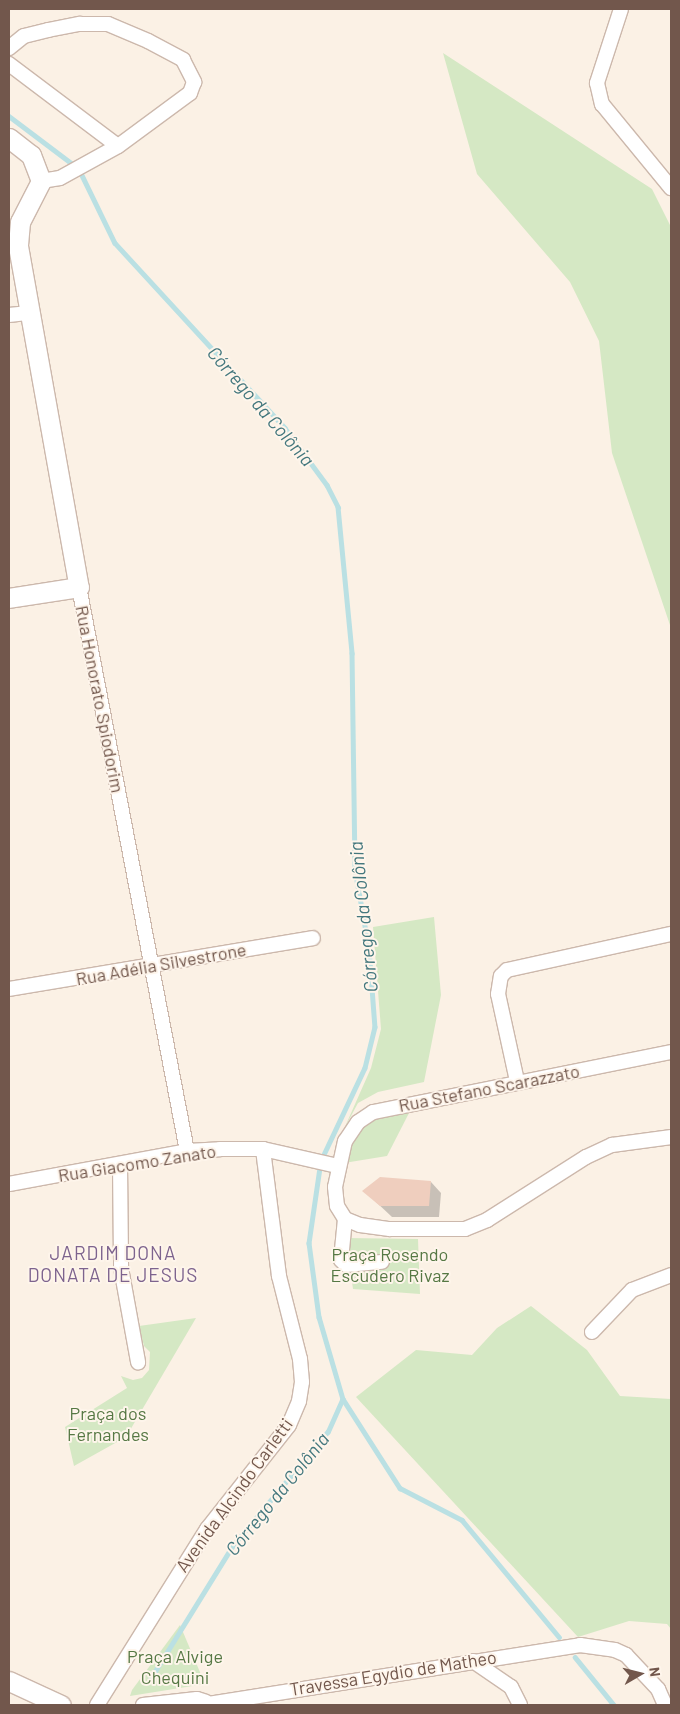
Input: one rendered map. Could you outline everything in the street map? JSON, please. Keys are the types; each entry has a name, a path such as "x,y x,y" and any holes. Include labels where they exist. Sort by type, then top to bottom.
{"street":[{"path":"618,10 597,83 602,104 671,188"},
{"path":"9,48 24,36 48,30 80,24 108,24 183,60 194,82 190,94 118,146 60,178 41,181 31,155 9,138"},
{"path":"9,64 118,146"},
{"name":"Rua Honorato Spiodorim","path":"41,181 20,222 14,247 29,313 79,587 187,1151"},
{"path":"9,315 29,313"},
{"path":"9,598 79,587"},
{"path":"517,1081 498,994 501,976 517,965 671,934"},
{"name":"Rua Adélia Silvestrone","path":"9,990 312,938"},
{"name":"Rua Stefano Scarazzato","path":"345,1219 337,1206 333,1164 358,1122 373,1112 517,1081 671,1052"},
{"path":"382,1262 346,1265 341,1260 345,1219 360,1226 390,1229 465,1229 487,1220 586,1157 612,1145 671,1137"},
{"name":"Rua Giacomo Zanato","path":"9,1184 187,1151 263,1149 295,1154 333,1164"},
{"name":"Avenida Alcindo Carletti","path":"97,1705 202,1536 289,1425 299,1400 302,1382 300,1359 280,1276 263,1149"},
{"path":"120,1164 121,1268 138,1362"},
{"path":"592,1332 632,1290 671,1275"},
{"name":"Travessa Egydio de Matheo","path":"144,1705 197,1699 204,1704 473,1660 580,1646 615,1650 626,1655 658,1689 665,1705"},
{"path":"473,1660 511,1688 520,1705"},
{"path":"9,1681 61,1705"}],"green space":[{"path":"443,53 652,189 671,227 671,628 612,453 599,341 570,282 477,174"},
{"path":"434,917 441,995 424,1082 378,1092 358,1103 344,1129 371,1068 381,1029 373,927"},
{"path":"409,1113 387,1156 344,1163 347,1149 358,1132 374,1118"},
{"name":"Praça Rosendo Escudero Rivaz","path":"346,1238 418,1239 420,1294 353,1289"},
{"path":"531,1306 587,1350 620,1396 671,1399 671,1629 667,1624 629,1621 578,1637 356,1397 416,1350 472,1355 497,1328"},
{"name":"Praça dos Fernandes","path":"196,1318 126,1437 74,1466 65,1427 127,1388 121,1376 133,1380 142,1378 149,1370 150,1352 144,1346 139,1326"},
{"name":"Praça Alvige Chequini","path":"180,1625 205,1684 130,1696 132,1690"}],"building":[{"path":"380,1177 431,1181 429,1206 380,1206 362,1191"}],"waterway":[{"name":"Córrego da Colônia","path":"9,116 79,169 115,243 285,428 327,485 338,507 352,653 355,869 369,948 375,1027 365,1068 321,1161 309,1243 319,1317 343,1399 328,1432 233,1546 151,1679"},
{"path":"343,1399 400,1488 462,1520 559,1637"},
{"path":"575,1657 614,1705"}],"district":[{"name":"JARDIM DONA DONATA DE JESUS","path":"113,1264"}]}
